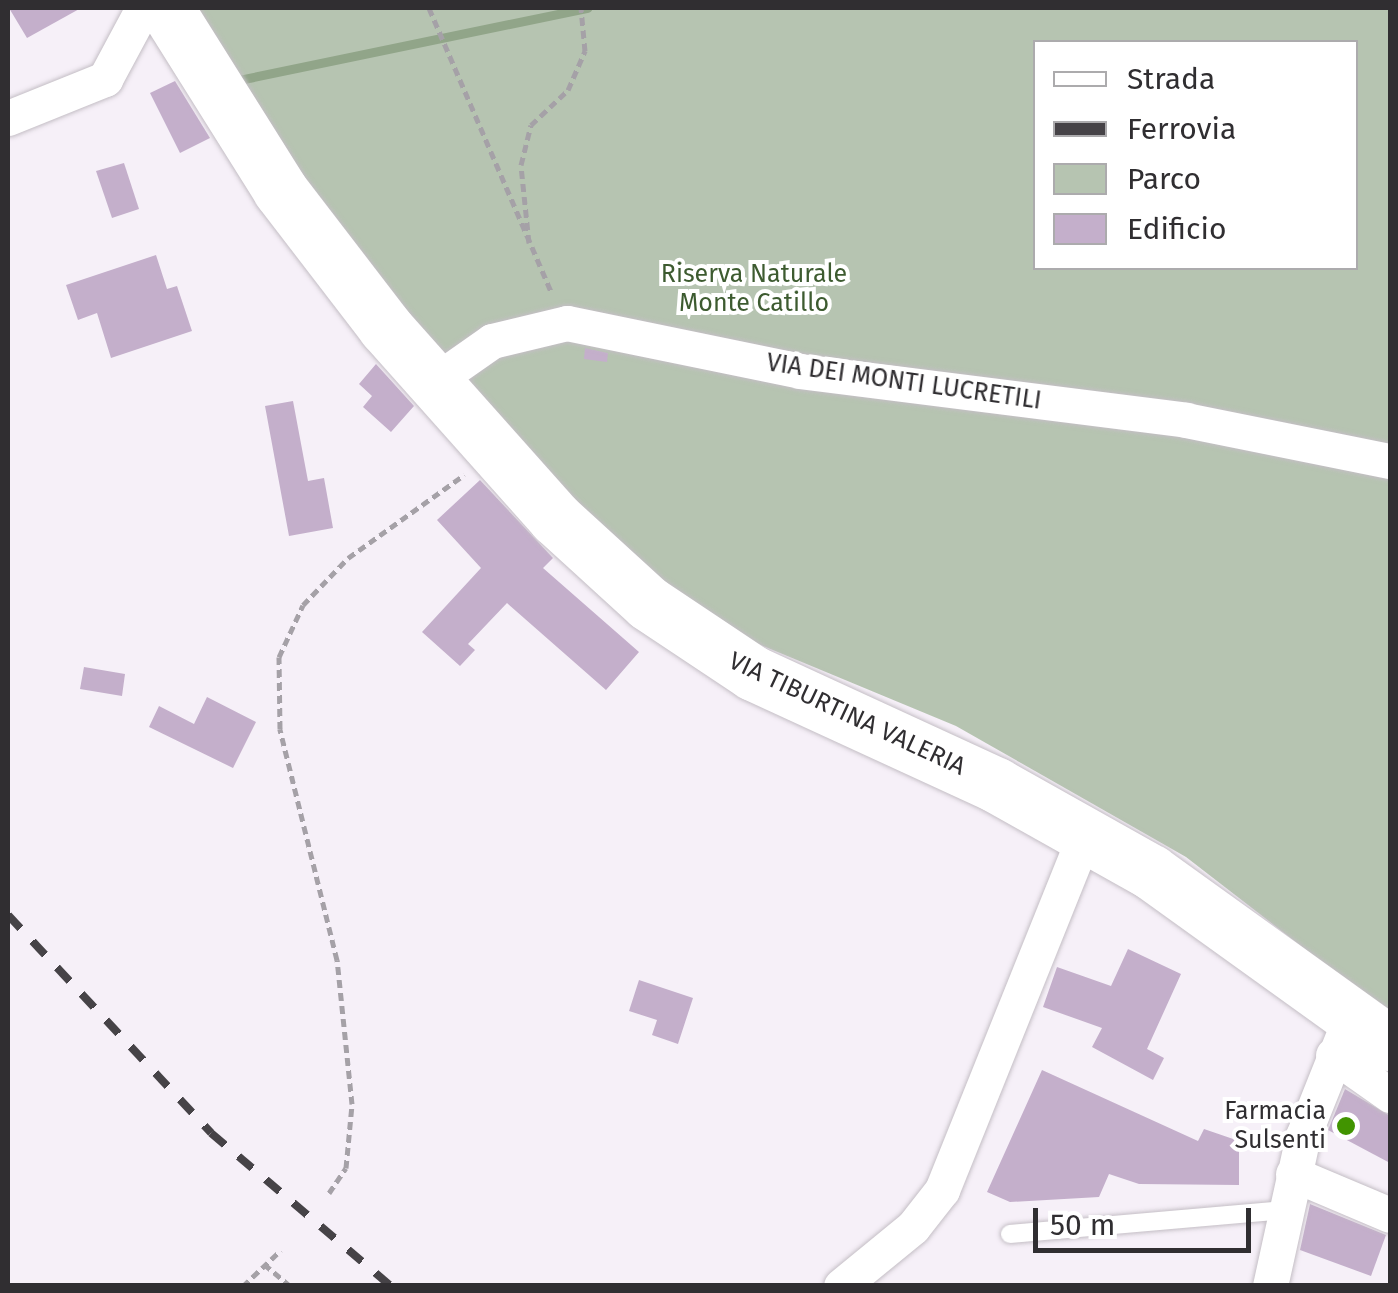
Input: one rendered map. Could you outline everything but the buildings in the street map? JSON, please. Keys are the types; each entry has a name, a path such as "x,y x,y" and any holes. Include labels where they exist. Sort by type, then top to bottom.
{"main road":[{"name":"VIA TIBURTINA VALERIA","path":"166,8 280,190 432,383 589,552 704,645 1085,834 1151,872 1358,1039"}],"street":[{"path":"8,118 105,79 143,8"},
{"name":"VIA DEI MONTI LUCRETILI","path":"432,383 492,341 567,323 800,371 1170,418 1390,462"},
{"path":"842,1286 913,1227 942,1190 1085,834"},
{"path":"1358,1039 1390,1095"},
{"path":"1270,1286 1294,1174 1358,1039"},
{"path":"1294,1174 1390,1215"}],"lane":[{"path":"1010,1234 1285,1210"}],"path":[{"path":"429,8 530,249 567,323"},
{"path":"530,249 521,165 531,125 568,90 585,51 582,8"},
{"path":"330,1193 346,1168 352,1104 337,960 280,729 279,657 303,605 348,558 495,453"},
{"path":"243,1286 281,1250"},
{"path":"264,1264 290,1286"}],"green space":[{"name":"Riserva Naturale Monte Catillo","path":"196,8 1390,8 1390,1015 1186,857 956,726 691,616 543,478 348,250"}],"waterway":[{"path":"234,81 588,8"}],"railway":[{"path":"8,915 211,1133 391,1286"}],"place":[{"name":"Farmacia Sulsenti","path":"1346,1126"}]}
